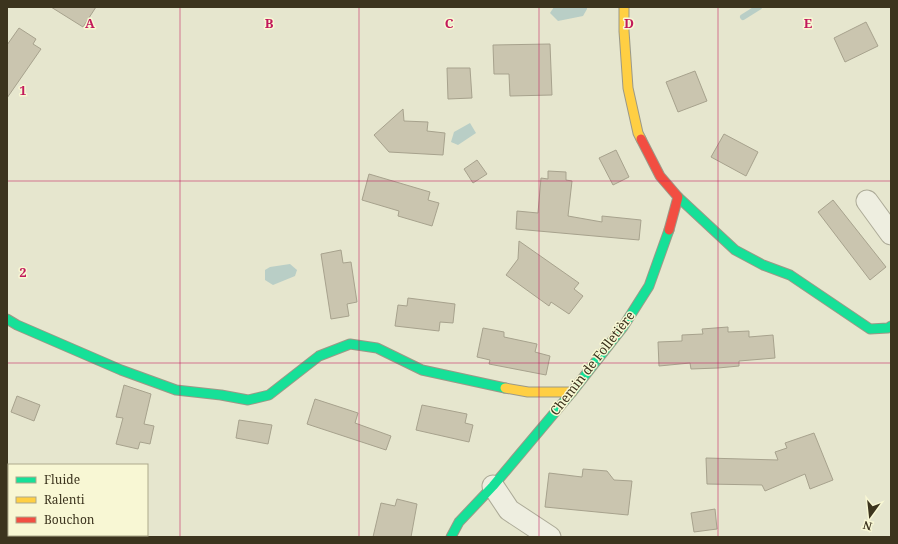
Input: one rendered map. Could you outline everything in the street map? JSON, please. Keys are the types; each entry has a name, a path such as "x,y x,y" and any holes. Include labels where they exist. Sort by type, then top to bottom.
{"street":[{"path":"624,7 628,88 638,132 660,176 678,197 735,250 763,265 790,275 870,329 888,328 891,326"},
{"name":"Chemin de Folletière","path":"451,537 459,522 493,486 572,392 623,327 649,286 667,238 678,197"},
{"path":"868,201 891,234"},
{"path":"7,319 17,325 121,370 176,390 248,400 269,395 319,356 350,344 377,348 422,370 479,383 528,392 572,392"},
{"path":"493,486 509,510 550,537"}],"shaded area":[{"path":"554,7 587,7 587,9 583,16 558,21 550,13"},
{"path":"470,123 476,133 458,145 451,142 454,132"},
{"path":"290,264 297,270 295,276 273,285 265,280 265,270 270,267"}],"building":[{"path":"51,7 96,7 83,27"},
{"path":"866,22 878,46 845,62 834,38"},
{"path":"19,28 36,39 33,44 41,49 7,98 7,45"},
{"path":"550,44 552,95 510,96 509,74 494,74 493,45"},
{"path":"447,68 470,68 472,98 448,99"},
{"path":"695,71 707,101 678,112 666,82"},
{"path":"403,109 404,121 428,122 427,131 445,133 443,155 389,152 374,135"},
{"path":"724,134 758,152 746,176 711,157"},
{"path":"616,150 629,177 613,185 599,158"},
{"path":"477,160 487,174 473,183 464,169"},
{"path":"548,171 566,172 566,180 572,181 568,216 602,222 602,216 641,220 639,240 516,229 517,211 538,213 541,178 548,179"},
{"path":"369,174 430,192 428,200 439,203 432,226 398,216 399,211 362,200"},
{"path":"833,200 886,267 870,280 818,212"},
{"path":"519,241 579,283 574,289 583,296 569,314 551,302 549,306 506,275 518,259"},
{"path":"341,250 343,263 351,262 357,302 347,304 349,316 331,319 321,254"},
{"path":"408,298 455,304 453,323 440,322 439,331 395,326 398,305 407,306"},
{"path":"728,327 728,332 749,331 749,337 773,335 775,358 739,361 739,366 718,368 691,369 690,363 659,366 658,342 682,341 682,335 703,334 702,329"},
{"path":"483,328 504,332 504,337 537,344 535,352 550,356 546,375 489,364 490,360 477,357"},
{"path":"124,385 151,394 144,424 154,426 150,444 140,442 138,449 116,444 123,418 116,417"},
{"path":"17,396 40,405 34,421 11,412"},
{"path":"315,399 358,413 355,423 391,436 386,450 307,424"},
{"path":"422,405 467,414 465,423 473,425 469,442 416,430"},
{"path":"239,420 272,425 268,444 236,438"},
{"path":"814,433 833,480 810,489 805,474 765,491 762,485 707,484 706,458 778,460 775,452 787,448 785,443"},
{"path":"583,469 607,471 614,480 632,481 628,515 545,507 549,473 582,477"},
{"path":"397,499 417,504 411,537 373,537 381,503 395,506"},
{"path":"715,509 717,529 694,532 691,513"}],"waterway":[{"path":"743,17 759,7"}],"traffic: fast":[{"path":"678,197 735,250 763,265 790,275 870,329 888,328 891,326"},
{"path":"451,537 459,522 493,486 572,392 623,327 649,286 669,230"},
{"path":"7,319 17,325 121,370 176,390 221,395 248,400 269,395 319,356 350,344 377,348 422,370 505,388"}],"traffic: slow":[{"path":"624,7 628,88 638,133 641,139"},
{"path":"505,388 528,392 572,392"}],"traffic: jam":[{"path":"641,139 660,176 678,197 669,230"}]}
